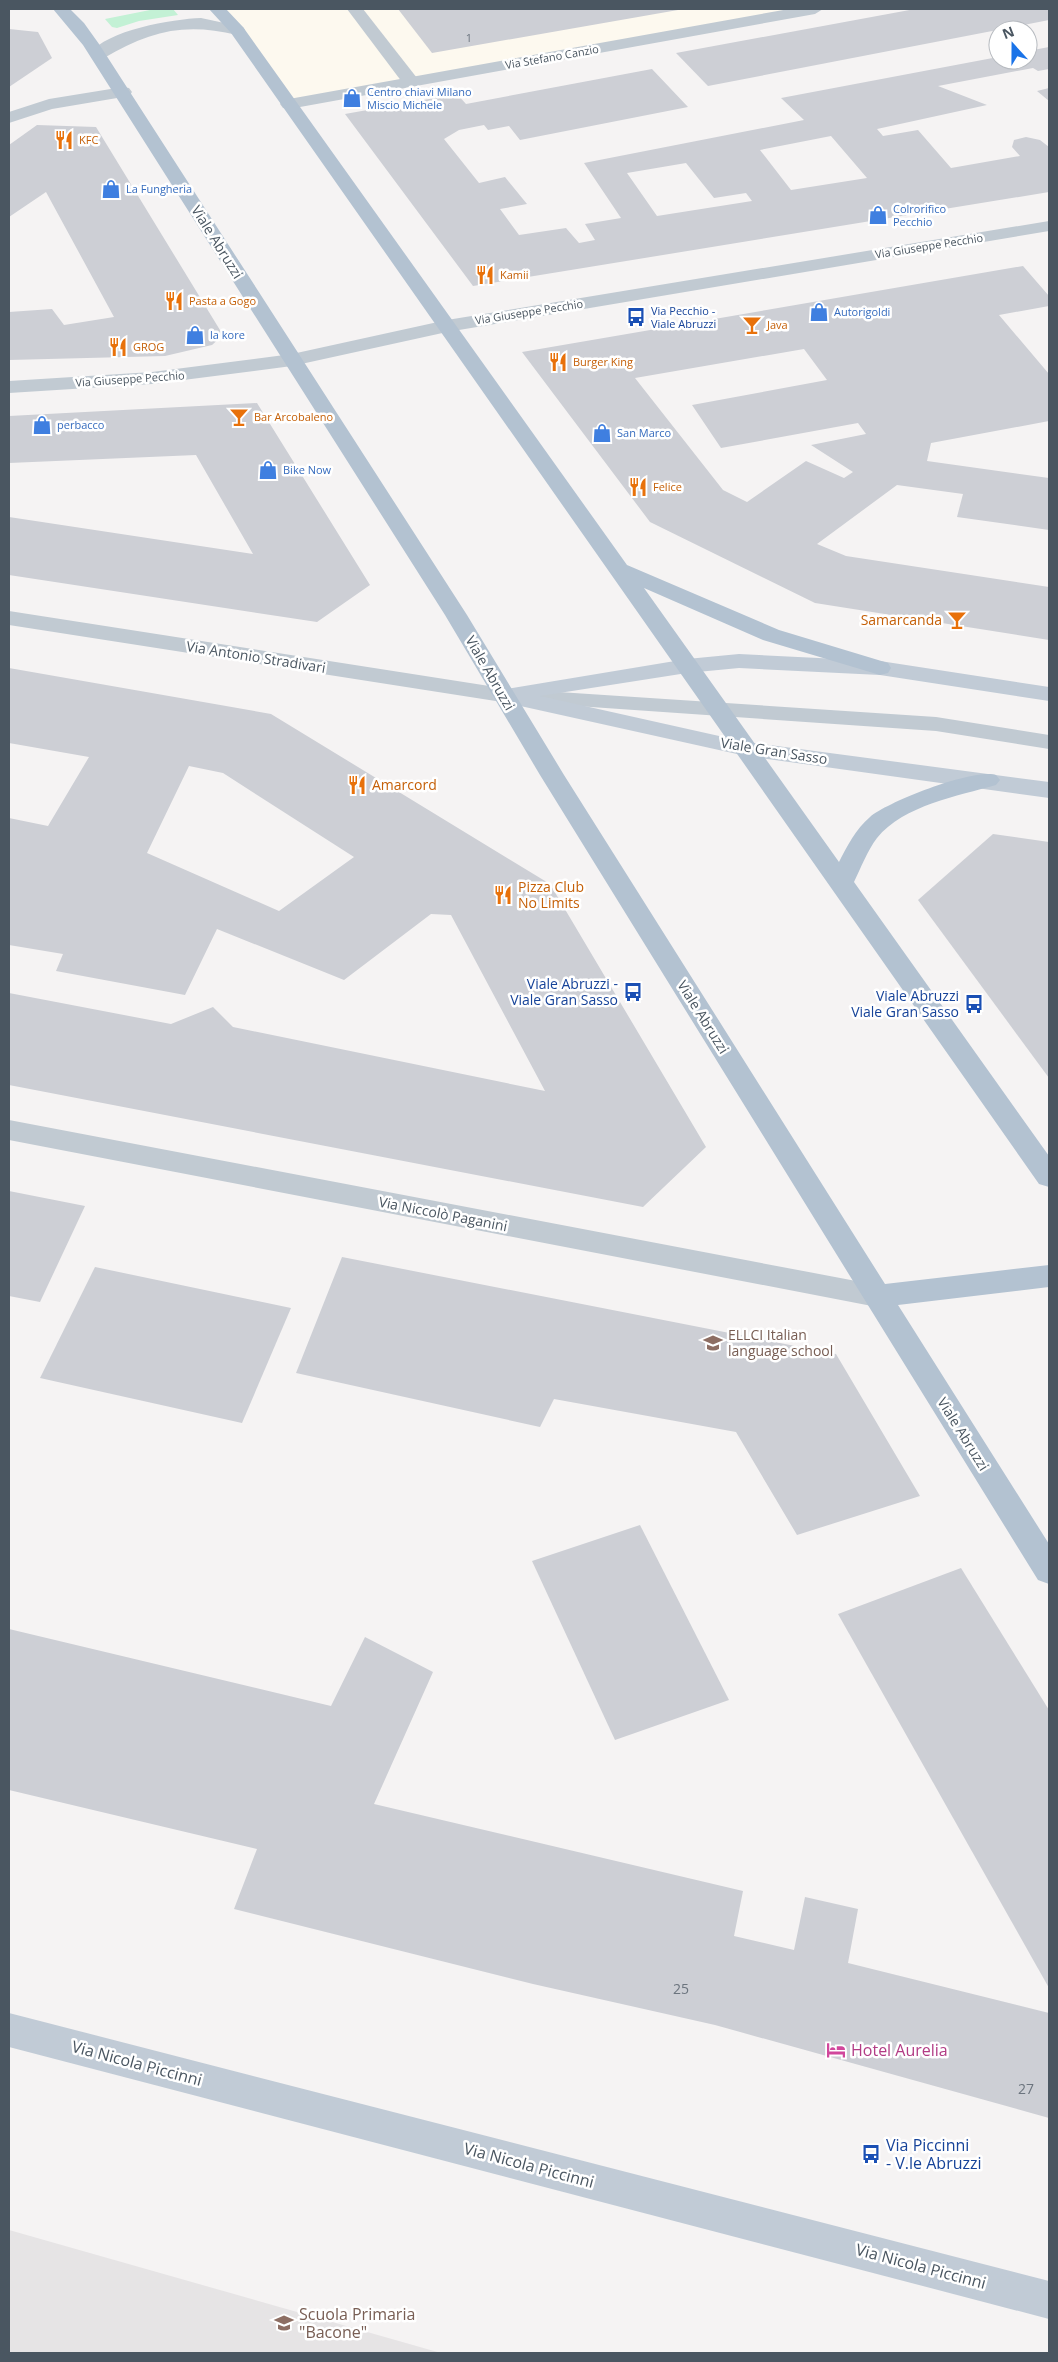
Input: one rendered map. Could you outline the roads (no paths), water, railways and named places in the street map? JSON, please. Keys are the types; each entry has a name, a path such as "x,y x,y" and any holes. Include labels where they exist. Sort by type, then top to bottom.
{"main road":[{"name":"Viale Abruzzi","path":"61,9 81,30 123,92 456,615 502,696 1049,1571"},
{"path":"217,9 237,30 1049,1177"},
{"path":"619,570 771,635 880,668"},
{"path":"502,696 687,666 739,661 880,668 1049,694"},
{"name":"Viale Gran Sasso","path":"502,696 746,749 988,780 1049,790"},
{"path":"841,883 870,831 896,811 945,792 988,780"},
{"path":"877,1296 1049,1276"},
{"name":"Via Nicola Piccinni","path":"9,2030 1049,2300"}],"street":[{"path":"355,9 411,82"},
{"name":"Via Stefano Canzio","path":"289,104 815,9"},
{"path":"98,54 134,33 168,25 210,23 237,30"},
{"path":"9,118 44,106 123,92"},
{"name":"Via Giuseppe Pecchio","path":"9,387 181,376 292,360 446,326 1049,226"},
{"name":"Via Antonio Stradivari","path":"9,618 502,696"},
{"path":"502,696 936,724 1049,742"},
{"name":"Via Niccolò Paganini","path":"9,1130 877,1296"}],"place":[{"name":"Centro chiavi Milano Miscio Michele","path":"352,98"},
{"name":"KFC","path":"64,140"},
{"name":"La Fungheria","path":"111,189"},
{"name":"Colrorifico Pecchio","path":"878,215"},
{"name":"Kamii","path":"485,275"},
{"name":"Pasta a Gogo","path":"174,301"},
{"name":"Autorigoldi","path":"819,312"},
{"name":"Via Pecchio - Viale Abruzzi","path":"636,317"},
{"name":"Java","path":"752,325"},
{"name":"la kore","path":"195,335"},
{"name":"GROG","path":"118,347"},
{"name":"Burger King","path":"558,362"},
{"name":"Bar Arcobaleno","path":"239,417"},
{"name":"perbacco","path":"42,425"},
{"name":"San Marco","path":"602,433"},
{"name":"Bike Now","path":"268,470"},
{"name":"Felice","path":"638,487"},
{"name":"Samarcanda","path":"957,620"},
{"name":"Amarcord","path":"357,785"},
{"name":"Pizza Club No Limits","path":"503,895"},
{"name":"Viale Abruzzi - Viale Gran Sasso","path":"633,992"},
{"name":"Viale Abruzzi Viale Gran Sasso","path":"974,1004"},
{"name":"ELLCI Italian language school","path":"713,1343"},
{"name":"Hotel Aurelia","path":"836,2050"},
{"name":"Via Piccinni - V.le Abruzzi","path":"871,2154"},
{"name":"Scuola Primaria \"Bacone\"","path":"284,2323"}]}
